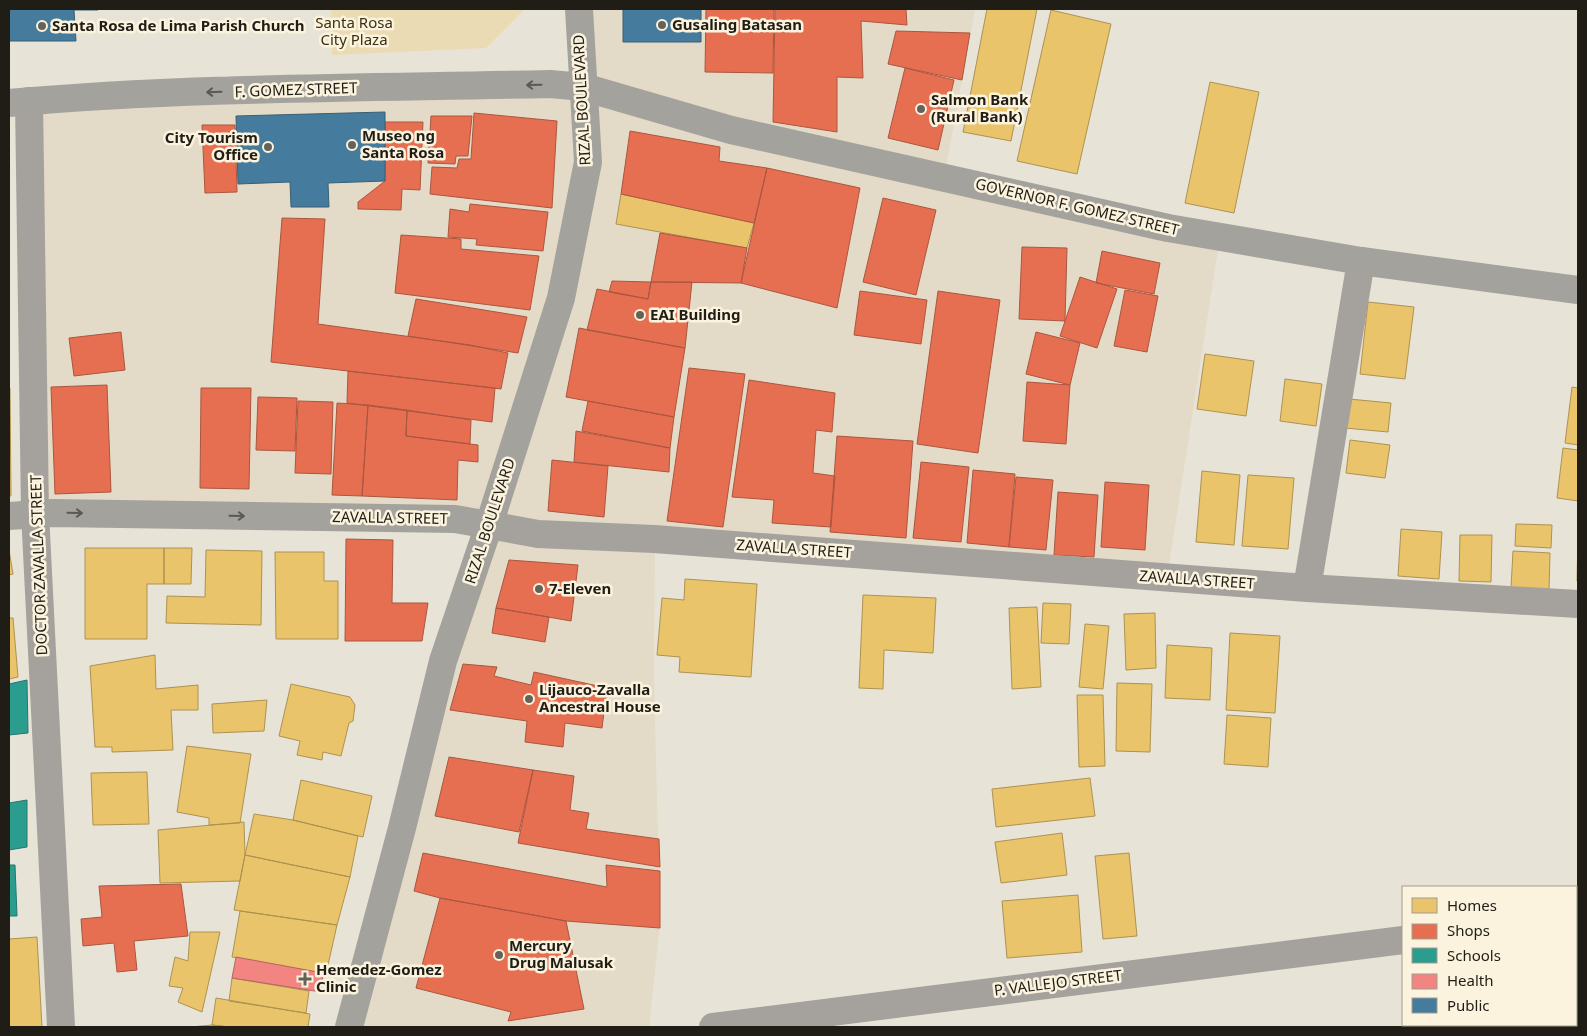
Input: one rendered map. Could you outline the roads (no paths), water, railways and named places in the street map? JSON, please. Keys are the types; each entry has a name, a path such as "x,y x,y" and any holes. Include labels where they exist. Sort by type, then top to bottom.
{"main road":[{"name":"RIZAL BOULEVARD","path":"349,1027 402,828 443,661 489,525 561,298 588,162 579,9"},
{"name":"F. GOMEZ STREET","path":"19,102 312,89 550,84 583,87"},
{"name":"GOVERNOR F. GOMEZ STREET","path":"583,87 731,130 1168,228 1361,261 1578,290"},
{"name":"ZAVALLA STREET","path":"9,516 35,513 455,520 489,525"}],"street":[{"name":"DOCTOR ZAVALLA STREET","path":"19,102 35,513 60,1027"},
{"path":"1307,588 1361,261"},
{"name":"ZAVALLA STREET","path":"489,525 538,534 693,541 1307,588 1578,604"},
{"name":"P. VALLEJO STREET","path":"713,1027 1402,940"}],"place":[{"name":"Gusaling Batasan","path":"662,25"},
{"name":"Santa Rosa de Lima Parish Church","path":"42,26"},
{"name":"Salmon Bank (Rural Bank)","path":"921,109"},
{"name":"Museo ng Santa Rosa","path":"352,145"},
{"name":"City Tourism Office","path":"268,147"},
{"name":"EAI Building","path":"640,315"},
{"name":"7-Eleven","path":"539,589"},
{"name":"Lijauco-Zavalla Ancestral House","path":"529,699"},
{"name":"Mercury Drug Malusak","path":"499,955"},
{"name":"Hemedez-Gomez Clinic","path":"305,979"}],"park label":[{"name":"Santa Rosa City Plaza","path":"354,32"}]}
